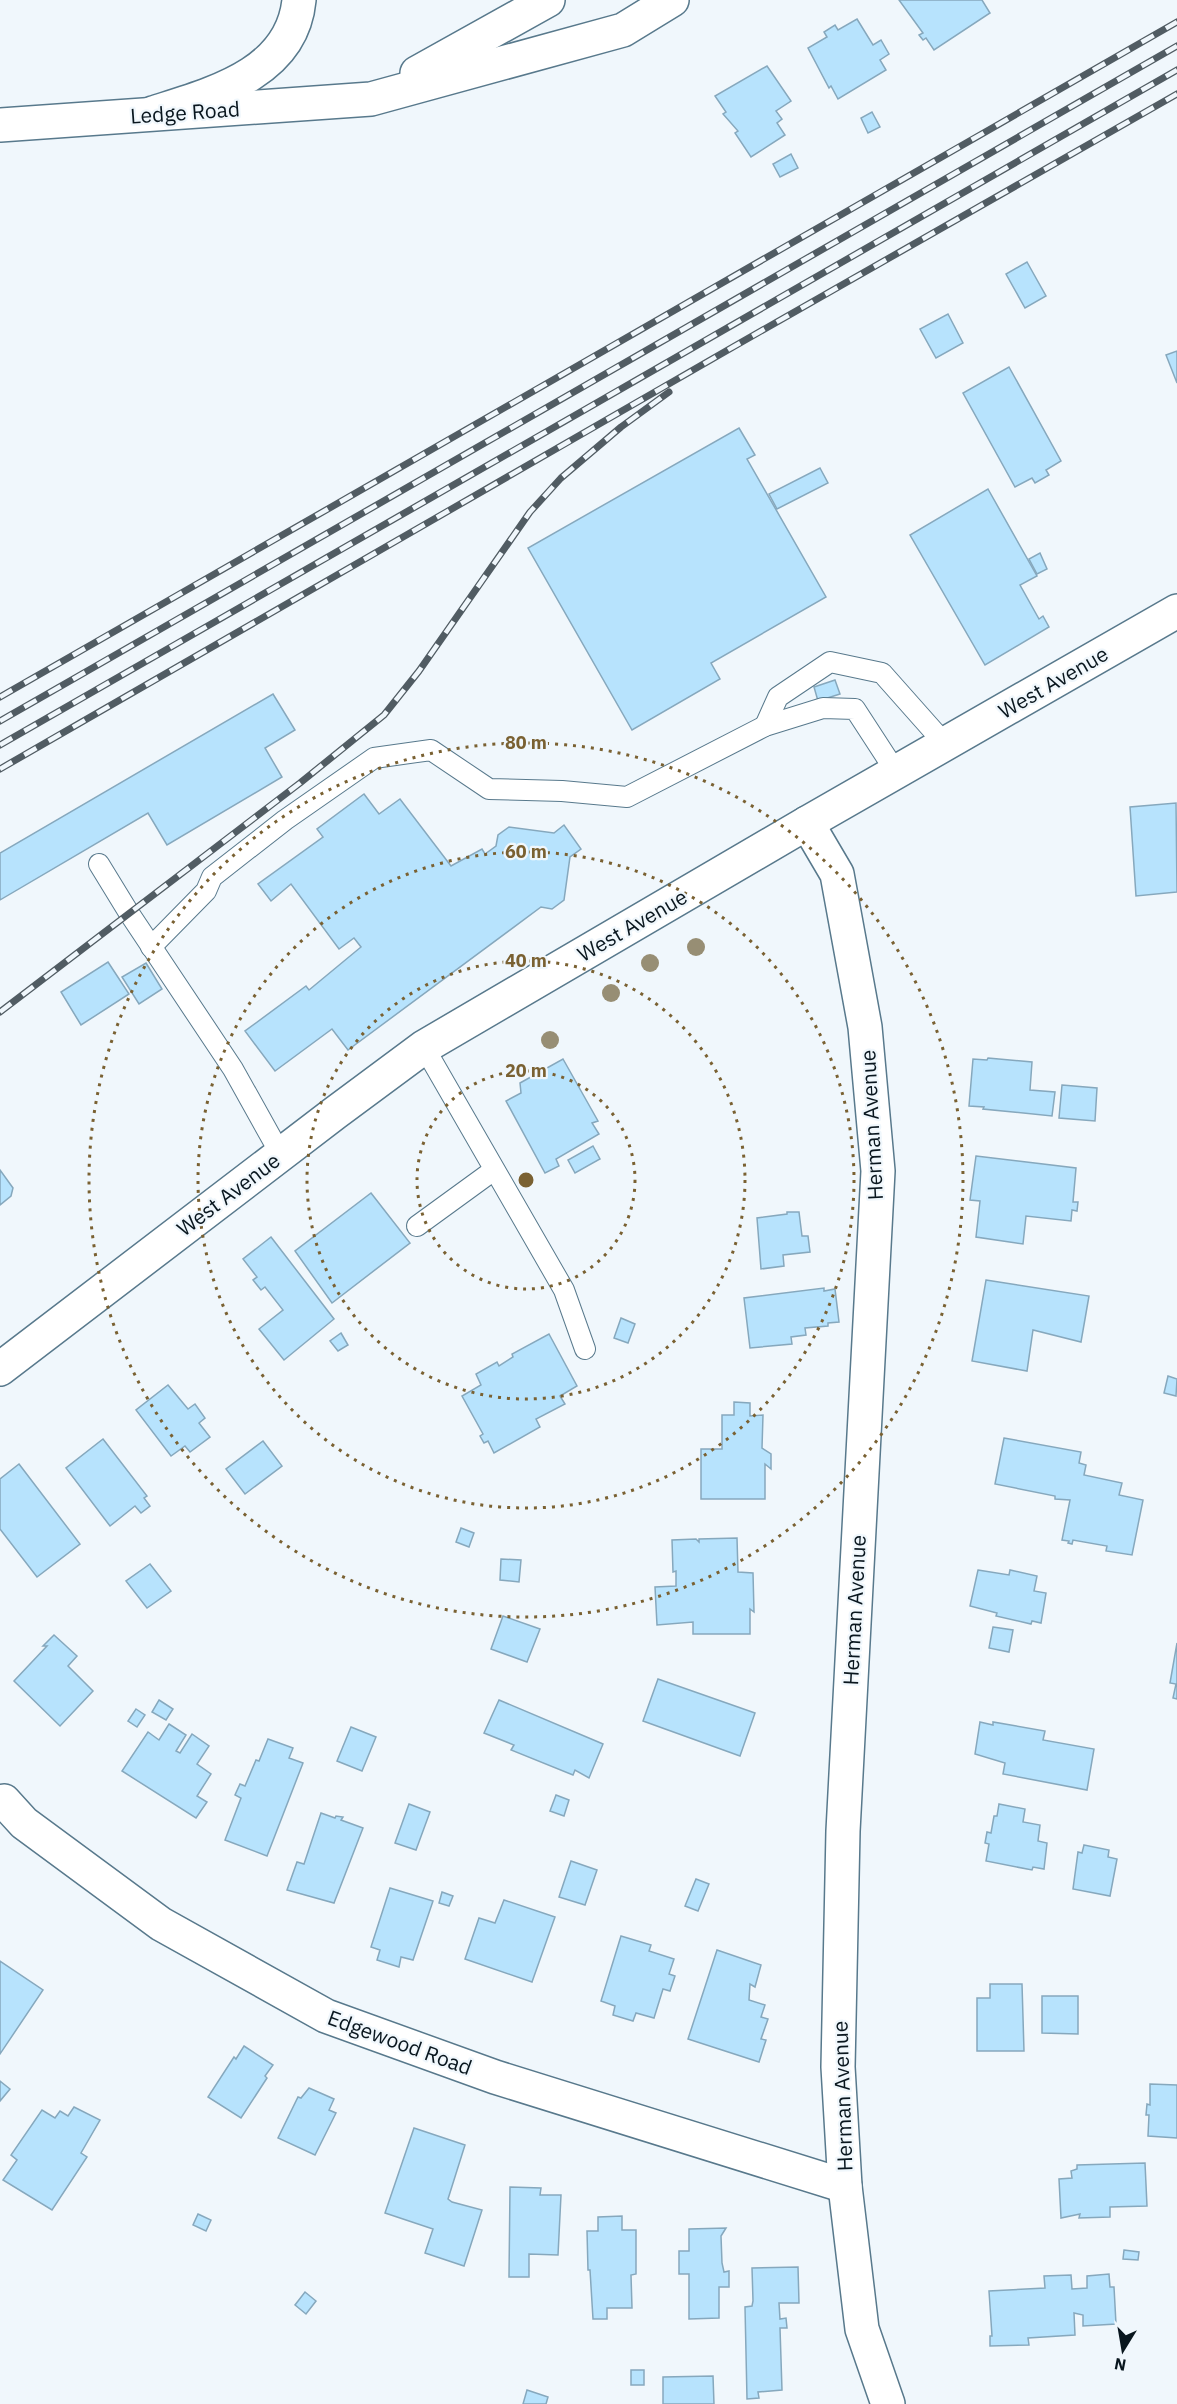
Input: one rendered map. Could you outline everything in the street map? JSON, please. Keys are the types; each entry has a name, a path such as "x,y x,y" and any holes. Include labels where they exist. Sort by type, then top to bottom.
{"main road":[{"path":"153,113 224,89 248,77 272,57 291,32 298,15 299,0"},
{"name":"Ledge Road","path":"371,99 548,0"},
{"name":"Ledge Road","path":"0,125 371,99 622,30 672,0"},
{"name":"West Avenue","path":"0,1369 424,1047 807,823 1177,611"},
{"name":"Herman Avenue","path":"807,823 837,874 865,1027 878,1171 868,1318 843,1831 838,2067 845,2186 862,2329 888,2404"},
{"name":"Edgewood Road","path":"4,1801 24,1823 160,1924 326,2016 495,2077 845,2186"}],"lane":[{"path":"765,726 778,697 830,662 882,673 945,744"},
{"path":"151,946 206,891 212,878 285,820 374,758 431,750 489,789 562,791 627,797 765,726 823,708 855,709 896,772"},
{"path":"99,864 232,1069 280,1155"},
{"path":"424,1047 564,1290 585,1349"},
{"path":"417,1226 495,1170"}],"building":[{"path":"899,0 982,0 990,13 934,50 926,38 923,40 919,35 923,33"},
{"path":"857,19 873,45 881,40 889,54 880,60 886,70 838,99 831,86 829,88 808,48 827,37 824,32 835,25 838,30"},
{"path":"767,66 791,101 776,111 782,119 777,123 785,135 751,157 735,133 738,131 723,114 726,112 715,96"},
{"path":"872,112 880,127 868,133 861,118"},
{"path":"791,154 798,168 780,177 773,164"},
{"path":"1027,262 1046,296 1025,308 1006,274"},
{"path":"948,314 963,343 936,358 920,329"},
{"path":"1177,351 1177,383 1166,355"},
{"path":"1009,367 1061,461 1046,470 1049,475 1035,483 1032,478 1015,487 963,393"},
{"path":"739,428 755,455 747,459 826,597 711,663 720,679 632,730 528,548"},
{"path":"820,468 828,483 777,509 769,494"},
{"path":"988,489 1037,576 1020,585 1039,619 1043,616 1049,627 985,665 910,535"},
{"path":"1040,553 1047,569 1037,574 1029,559"},
{"path":"835,680 840,694 818,701 814,687"},
{"path":"273,694 295,730 265,748 282,777 167,845 148,813 0,900 0,853"},
{"path":"364,794 379,814 400,799 451,866 482,849 485,854 496,846 498,835 509,827 554,833 564,825 581,849 570,857 564,900 552,909 541,907 348,1050 332,1029 275,1071 245,1031 306,986 309,990 361,947 354,938 339,949 291,884 271,901 258,884 323,837 317,829"},
{"path":"1176,803 1177,892 1136,896 1130,807"},
{"path":"108,962 129,994 81,1025 61,992"},
{"path":"146,963 162,989 139,1004 122,977"},
{"path":"988,1058 1032,1062 1030,1090 1055,1092 1052,1116 969,1106 973,1059 987,1060"},
{"path":"563,1059 598,1121 592,1123 599,1134 556,1159 559,1166 545,1173 506,1101 521,1093 520,1083"},
{"path":"1062,1085 1097,1088 1095,1121 1059,1118"},
{"path":"593,1146 600,1159 575,1173 568,1160"},
{"path":"976,1156 1076,1168 1073,1202 1078,1202 1077,1211 1072,1210 1071,1221 1026,1216 1023,1244 976,1237 980,1201 970,1200"},
{"path":"0,1170 13,1188 11,1196 0,1205"},
{"path":"371,1193 410,1243 332,1303 295,1251"},
{"path":"787,1212 799,1212 802,1236 808,1236 810,1252 783,1255 784,1266 761,1269 757,1218 787,1214"},
{"path":"271,1237 334,1319 284,1360 259,1329 283,1310 265,1287 261,1290 253,1280 257,1277 243,1259"},
{"path":"986,1280 1089,1296 1081,1342 1033,1330 1027,1371 972,1361"},
{"path":"824,1288 824,1291 835,1289 839,1322 828,1323 828,1326 805,1328 806,1335 791,1337 792,1344 750,1348 744,1298"},
{"path":"621,1318 635,1324 628,1343 614,1338"},
{"path":"341,1333 348,1345 338,1351 330,1341"},
{"path":"549,1334 577,1386 560,1396 565,1404 536,1419 540,1427 494,1453 488,1441 484,1443 480,1436 483,1434 462,1396 481,1385 476,1374 497,1362 499,1366 513,1357 512,1354"},
{"path":"1168,1376 1177,1379 1176,1396 1164,1393"},
{"path":"168,1385 188,1409 195,1404 205,1418 199,1423 210,1437 190,1452 185,1446 171,1456 136,1410"},
{"path":"734,1402 750,1403 750,1416 763,1415 762,1448 771,1454 771,1469 765,1464 765,1499 701,1499 701,1449 722,1449 722,1415 734,1415"},
{"path":"1004,1438 1081,1452 1079,1463 1086,1465 1084,1475 1122,1483 1119,1495 1143,1500 1132,1555 1106,1551 1107,1546 1073,1540 1072,1544 1062,1540 1070,1500 1055,1499 1055,1496 995,1484"},
{"path":"103,1439 147,1496 144,1498 150,1506 141,1513 135,1506 110,1526 66,1468"},
{"path":"263,1441 282,1466 245,1494 226,1469"},
{"path":"19,1464 80,1544 37,1577 0,1529 0,1479"},
{"path":"461,1528 474,1533 469,1547 456,1542"},
{"path":"737,1538 738,1572 753,1573 754,1612 750,1609 750,1634 693,1634 693,1622 657,1625 655,1587 676,1586 672,1540 696,1539 699,1542 699,1539"},
{"path":"501,1559 521,1560 519,1582 500,1580"},
{"path":"150,1564 171,1591 147,1608 126,1581"},
{"path":"978,1570 1009,1575 1010,1570 1037,1576 1034,1591 1046,1593 1041,1623 1032,1621 1031,1624 996,1616 997,1613 970,1606"},
{"path":"503,1616 540,1629 527,1662 491,1649"},
{"path":"993,1627 1013,1630 1009,1652 989,1648"},
{"path":"54,1635 77,1656 68,1666 93,1691 60,1726 14,1681 47,1646 43,1646"},
{"path":"1177,1643 1177,1699 1173,1698 1176,1684 1170,1683"},
{"path":"658,1679 755,1713 740,1756 643,1721"},
{"path":"159,1700 173,1709 166,1720 152,1712"},
{"path":"499,1700 603,1744 589,1778 575,1770 573,1775 511,1750 514,1745 484,1733"},
{"path":"136,1709 145,1715 137,1727 128,1721"},
{"path":"980,1722 1045,1731 1043,1740 1094,1749 1087,1790 1003,1774 1005,1763 975,1754"},
{"path":"169,1724 186,1735 176,1751 180,1753 192,1734 209,1746 197,1764 211,1774 197,1796 207,1802 196,1818 122,1771 148,1732 159,1740"},
{"path":"351,1727 376,1737 362,1771 337,1761"},
{"path":"268,1739 293,1748 289,1758 303,1763 267,1856 225,1840 241,1798 235,1795 240,1784 245,1786"},
{"path":"556,1795 569,1800 564,1816 550,1811"},
{"path":"409,1804 430,1812 416,1850 395,1843"},
{"path":"999,1804 1025,1809 1023,1822 1040,1825 1038,1841 1047,1843 1044,1869 1033,1867 1032,1870 986,1861 989,1844 985,1843 987,1832 991,1833"},
{"path":"321,1813 335,1818 336,1816 343,1817 341,1820 363,1828 334,1903 287,1890 297,1862 304,1864"},
{"path":"1084,1845 1109,1850 1108,1857 1117,1859 1110,1896 1073,1889 1078,1852 1082,1853"},
{"path":"571,1861 597,1870 585,1905 559,1897"},
{"path":"696,1879 709,1884 698,1911 685,1906"},
{"path":"390,1888 433,1901 413,1960 401,1957 399,1967 377,1960 380,1950 371,1947"},
{"path":"442,1892 453,1896 449,1906 439,1903"},
{"path":"504,1900 555,1917 532,1982 465,1959 479,1918 495,1923"},
{"path":"621,1936 651,1945 649,1951 674,1959 669,1974 675,1976 670,1991 663,1989 654,2018 636,2013 633,2021 613,2015 615,2006 601,2001"},
{"path":"717,1950 761,1965 755,1987 750,1984 749,2000 765,2005 761,2017 768,2019 761,2039 766,2040 759,2062 688,2039"},
{"path":"0,1961 43,1990 0,2054"},
{"path":"990,1984 1022,1984 1024,2051 977,2051 977,1998 990,1998"},
{"path":"1042,1996 1078,1996 1078,2034 1042,2033"},
{"path":"244,2046 273,2065 241,2118 208,2097 234,2057 236,2059"},
{"path":"0,2081 10,2089 0,2101"},
{"path":"1150,2084 1177,2085 1177,2138 1148,2136 1149,2115 1146,2115 1147,2104 1150,2105"},
{"path":"309,2088 334,2099 329,2110 336,2113 315,2155 278,2138 298,2097 301,2098"},
{"path":"74,2107 100,2120 81,2153 87,2157 52,2210 3,2180 17,2160 11,2155 42,2110 55,2118 60,2111 68,2116"},
{"path":"414,2128 465,2145 448,2199 482,2210 464,2266 425,2253 433,2229 385,2213"},
{"path":"1145,2163 1147,2206 1110,2207 1110,2217 1079,2218 1080,2214 1061,2218 1059,2179 1072,2178 1071,2171 1077,2169 1077,2165"},
{"path":"510,2187 541,2188 540,2195 561,2195 558,2255 529,2254 529,2277 509,2277"},
{"path":"198,2214 211,2220 206,2231 193,2225"},
{"path":"622,2216 622,2230 636,2230 636,2274 631,2275 632,2308 607,2308 607,2319 593,2319 587,2231 598,2231 598,2217"},
{"path":"726,2228 721,2236 722,2263 724,2272 729,2271 729,2287 719,2287 719,2318 689,2319 689,2274 679,2274 679,2251 689,2251 689,2229"},
{"path":"1124,2250 1139,2252 1138,2260 1123,2259"},
{"path":"798,2267 799,2303 779,2303 780,2319 786,2318 787,2328 780,2328 782,2390 758,2392 759,2398 747,2399 745,2307 752,2306 753,2301 752,2268"},
{"path":"1109,2274 1110,2287 1114,2287 1116,2324 1083,2326 1083,2315 1074,2313 1075,2335 1028,2338 1029,2345 990,2346 990,2336 992,2336 989,2291 1045,2288 1044,2276 1071,2275 1072,2289 1087,2288 1087,2276"},
{"path":"305,2292 316,2301 306,2314 295,2305"},
{"path":"631,2370 644,2370 644,2385 631,2385"},
{"path":"713,2376 714,2404 663,2404 663,2377"},
{"path":"527,2390 548,2397 546,2404 523,2404"}],"railway":[{"path":"0,697 1177,22"},
{"path":"0,721 1177,46"},
{"path":"0,745 1177,70"},
{"path":"0,769 1177,94"},
{"path":"0,1012 300,783 384,715 419,671 530,512 561,478 621,427 669,392"}]}
